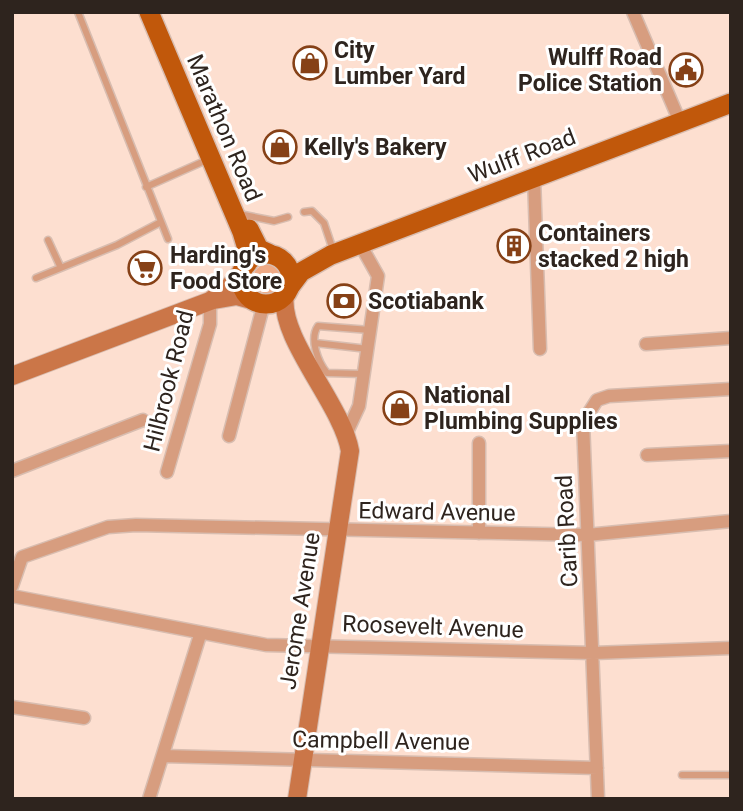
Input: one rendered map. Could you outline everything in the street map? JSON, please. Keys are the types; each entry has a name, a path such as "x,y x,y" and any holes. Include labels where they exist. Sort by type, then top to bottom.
{"main road":[{"name":"Marathon Road","path":"149,12 245,240 246,265"},
{"name":"Marathon Road","path":"158,12 257,247 272,255"},
{"name":"Wulff Road","path":"273,298 301,272 333,255 731,103"},
{"name":"Wulff Road","path":"272,255 286,260 333,255"},
{"path":"272,255 287,265 290,272 273,298 244,290 242,274 246,265 255,257 272,255"}],"street":[{"path":"633,12 680,122"},
{"path":"534,178 540,349"},
{"name":"Jerome Avenue","path":"346,432 359,407 378,276 360,244"},
{"path":"210,300 229,287 246,265"},
{"path":"12,376 210,300 237,296 273,298 229,436"},
{"name":"Jerome Avenue","path":"273,298 346,432 350,451 297,799"},
{"name":"Hilbrook Road","path":"167,472 210,324 210,300"},
{"path":"646,344 731,338"},
{"name":"Carib Road","path":"598,799 583,422 597,400 629,394 731,389"},
{"path":"12,471 143,420"},
{"path":"479,443 479,533"},
{"path":"647,455 731,451"},
{"name":"Edward Avenue","path":"12,586 17,559 108,527 135,525 337,532 587,535 731,521"},
{"name":"Roosevelt Avenue","path":"12,596 200,635 266,645 594,653 731,648"},
{"path":"149,799 200,635"},
{"path":"12,707 85,719"},
{"name":"Campbell Avenue","path":"163,756 597,768"}],"lane":[{"path":"78,12 169,239"},
{"path":"146,187 211,158"},
{"path":"304,212 319,214 333,255"},
{"path":"244,215 274,221 288,218"},
{"path":"36,278 117,245 161,222"},
{"path":"48,240 60,266"},
{"path":"364,374 327,373 314,334 318,326 370,330"},
{"path":"315,343 368,349"},
{"path":"682,775 731,775"}],"shaded area":[{"path":"268,264 274,265 282,273 282,285 274,293 268,294 262,293 254,285 253,279 254,273 262,265"}],"place":[{"name":"City Lumber Yard","path":"310,63"},
{"name":"Wulff Road Police Station","path":"686,70"},
{"name":"Kelly's Bakery","path":"280,147"},
{"name":"Containers stacked 2 high","path":"514,246"},
{"name":"Harding's Food Store","path":"145,268"},
{"name":"Scotiabank","path":"344,301"},
{"name":"National Plumbing Supplies","path":"400,408"}]}
